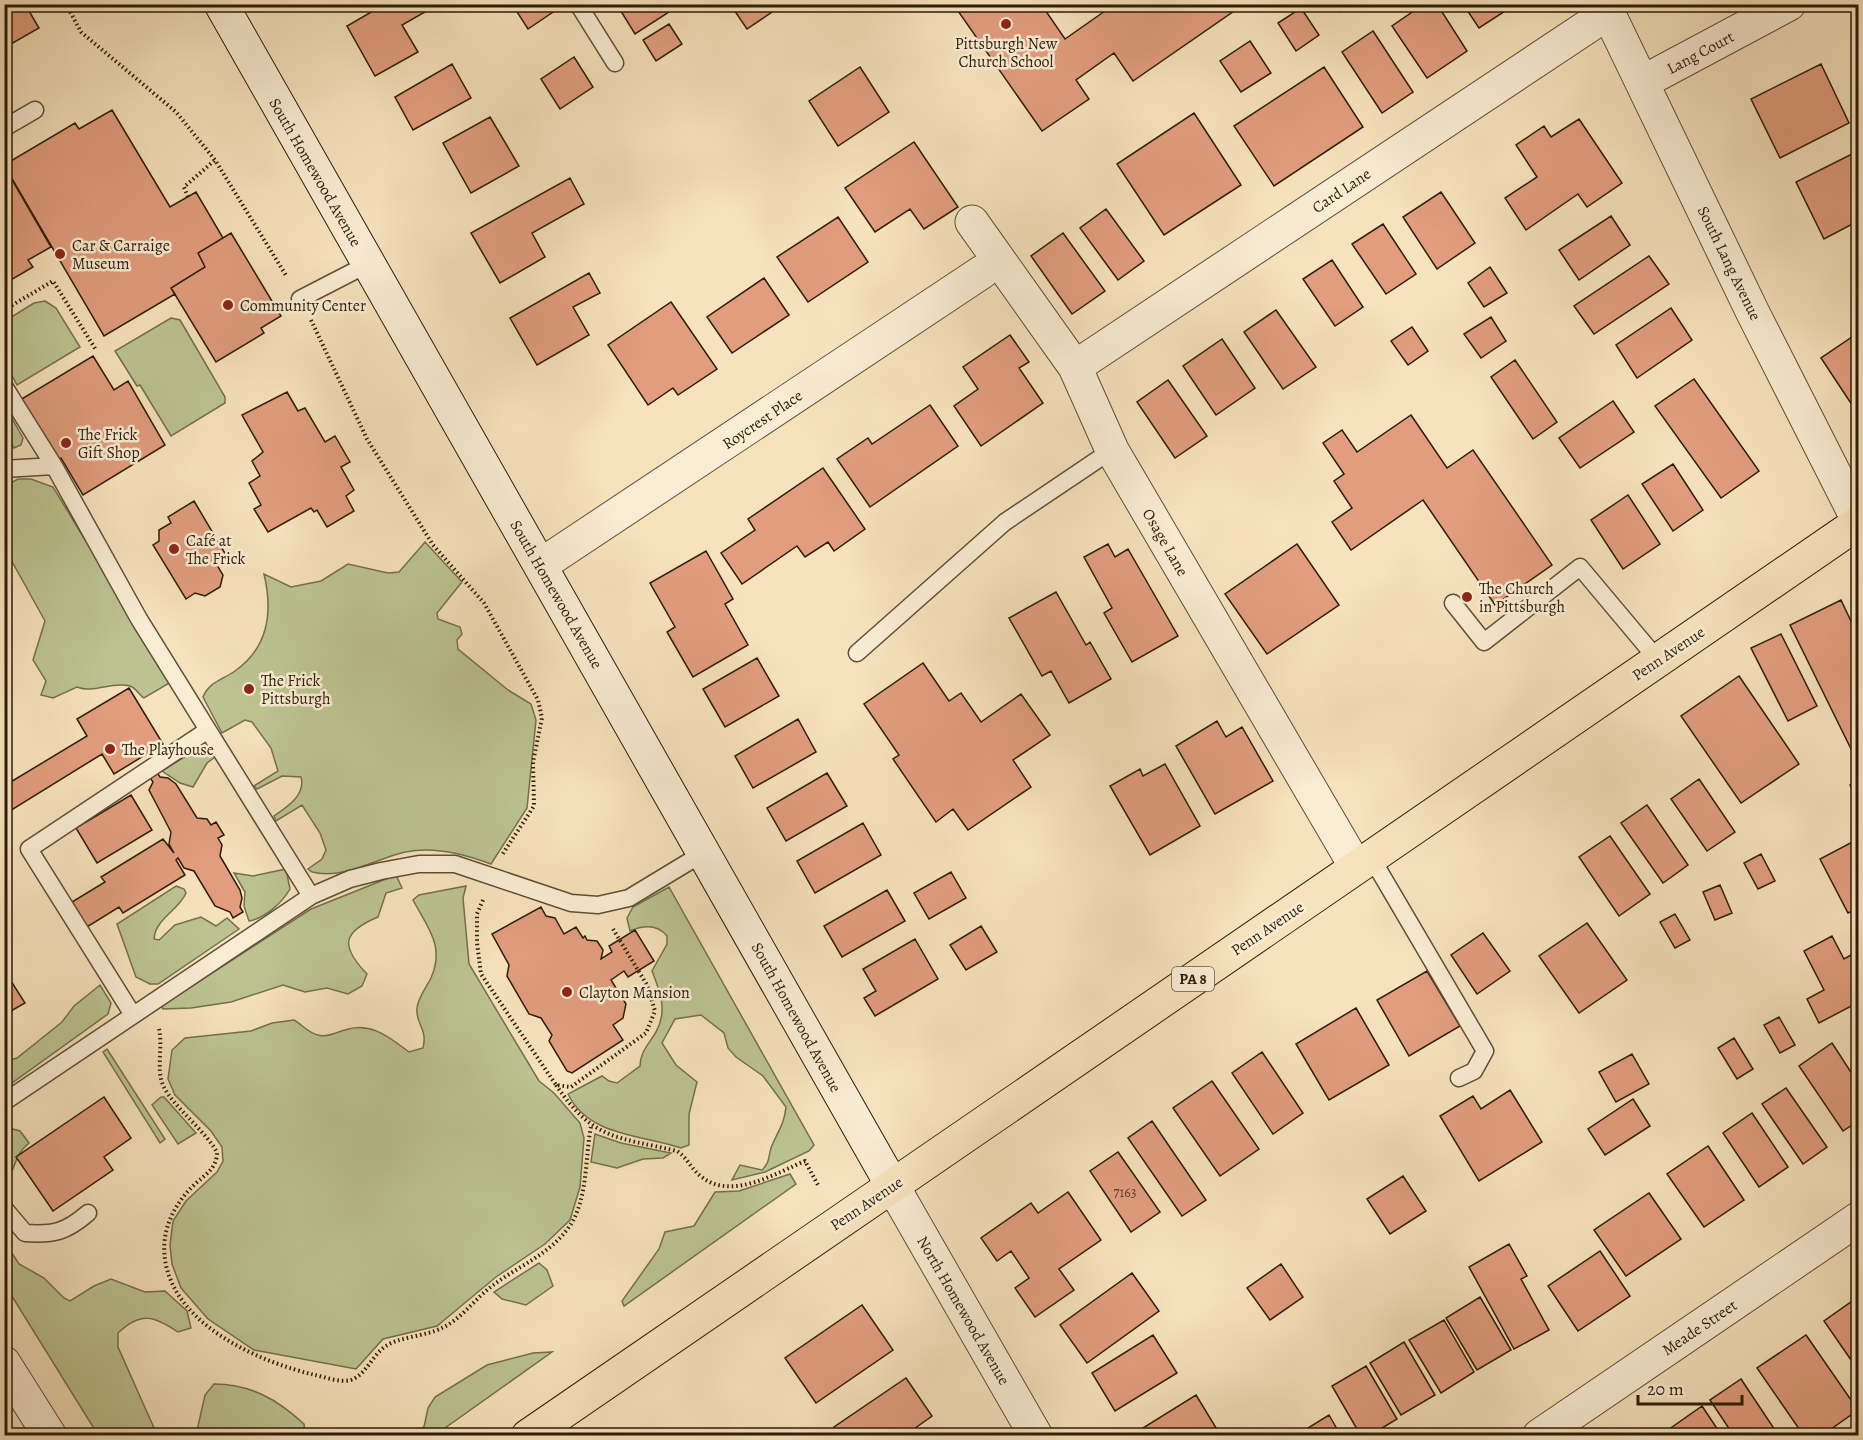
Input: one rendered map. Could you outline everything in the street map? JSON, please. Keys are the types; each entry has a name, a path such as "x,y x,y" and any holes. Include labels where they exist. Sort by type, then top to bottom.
{"highway":[{"name":"Penn Avenue","path":"528,1436 1858,522"}],"street":[{"name":"South Homewood Avenue","path":"220,4 705,852 892,1185"},
{"name":"Lang Court","path":"1643,82 1788,4"},
{"name":"South Lang Avenue","path":"1606,9 1753,314 1858,522"},
{"name":"Card Lane","path":"1075,367 1606,9"},
{"name":"Osage Lane","path":"972,222 1075,367 1113,450 1363,862"},
{"name":"Roycrest Place","path":"541,565 982,272"},
{"name":"North Homewood Avenue","path":"892,1185 1036,1436"},
{"name":"Meade Street","path":"1539,1436 1858,1220"},
{"path":"4,1363 50,1436"}],"lane":[{"path":"578,4 615,63"},
{"path":"4,128 35,110"},
{"path":"300,299 368,264"},
{"path":"4,386 54,466 139,618 311,896"},
{"path":"857,653 1005,522 1113,450"},
{"path":"4,469 54,466"},
{"path":"1453,603 1484,642 1580,567 1658,660"},
{"path":"133,1016 29,849 208,730"},
{"path":"4,1102 311,896 350,879 419,864 455,864 571,903 598,905 629,898 705,852"},
{"path":"1363,862 1485,1051 1474,1071 1459,1078"},
{"path":"4,1208 25,1233 46,1234 69,1228 88,1213"}],"path":[{"path":"66,4 81,32 176,112 215,160 300,299 367,439 433,545 484,603 538,700 542,718 533,762 534,806 504,850 477,914 477,943 482,974 571,1107 591,1126 611,1136 677,1151 702,1178 718,1185 734,1187 805,1161 819,1187"},
{"path":"188,197 184,187 215,160"},
{"path":"4,310 53,281 96,350"},
{"path":"556,1085 571,1087 646,1033 655,1011 647,985 598,905"},
{"path":"148,1006 158,1022 163,1044 161,1076 163,1086 174,1102 208,1136 217,1152 211,1170 175,1206 167,1226 165,1263 189,1308 208,1326 245,1351 282,1367 349,1381 359,1375 388,1344 420,1337 444,1327 488,1290 558,1240 577,1213 591,1126"}],"green space":[{"path":"45,301 56,308 80,347 17,385 5,363 5,321 34,303"},
{"path":"171,318 180,320 225,397 225,403 171,436 140,385 137,386 115,351"},
{"path":"5,406 23,438 21,445 14,448 5,431"},
{"path":"18,479 31,479 53,487 171,682 144,698 132,687 123,685 90,689 77,687 53,698 41,695 46,681 33,660 45,621 5,553 5,486"},
{"path":"425,542 462,582 437,613 438,619 460,627 462,634 457,640 458,649 508,690 531,704 536,720 527,808 491,864 449,852 416,850 347,871 324,874 312,872 308,869 322,859 326,850 320,833 302,805 276,821 274,816 298,795 302,783 301,777 282,776 257,789 254,786 278,771 271,748 252,722 245,720 222,733 203,697 212,685 246,662 261,640 268,602 264,574 291,587 321,581 348,564 388,573 399,572"},
{"path":"202,746 208,747 215,757 207,763 193,787 180,783 162,771"},
{"path":"286,869 290,889 287,894 267,913 249,921 244,906 245,892 234,873 253,876"},
{"path":"396,875 402,888 386,893 378,917 357,928 349,941 352,955 367,974 362,986 348,994 327,988 305,992 283,985 231,1002 191,1008 163,1009 161,1006 311,909"},
{"path":"176,886 184,889 186,893 158,926 154,939 159,940 175,925 201,917 216,926 227,918 239,929 158,984 150,984 136,977 117,924"},
{"path":"466,886 463,898 469,964 539,1081 554,1093 580,1123 584,1138 580,1187 570,1220 545,1244 496,1277 437,1326 383,1339 356,1369 254,1350 208,1319 181,1288 172,1264 170,1245 173,1221 186,1201 217,1172 223,1161 222,1147 211,1131 175,1095 168,1079 172,1050 185,1038 251,1031 272,1023 294,1020 309,1031 321,1036 354,1028 372,1029 395,1041 409,1052 423,1048 424,1036 417,1008 431,978 436,956 433,938 413,900 419,895"},
{"path":"669,887 814,1145 809,1151 765,1172 732,1180 740,1165 762,1170 765,1167 782,1124 786,1107 763,1076 736,1057 728,1048 724,1033 701,1015 675,1019 662,1043 676,1065 697,1082 689,1114 689,1145 681,1148 602,1126 577,1108 568,1094 602,1076 617,1083 640,1066 643,1052 656,1032 662,1016 660,994 652,971 667,944 667,936 659,929 650,927 630,931 627,918 633,907"},
{"path":"100,985 111,1003 108,1014 5,1088 5,1061 17,1058 62,1022 74,1006"},
{"path":"107,1049 165,1139 160,1143 103,1052"},
{"path":"164,1097 196,1133 178,1144 152,1105"},
{"path":"5,1127 20,1131 29,1143 20,1153 5,1181"},
{"path":"595,1134 621,1143 671,1153 663,1158 643,1159 617,1168 591,1162"},
{"path":"790,1174 796,1184 624,1306 622,1301 659,1249 665,1232 694,1226 715,1192 739,1191"},
{"path":"4,1241 19,1264 44,1278 70,1301 94,1286 111,1279 145,1292 165,1291 187,1311 191,1328 178,1332 162,1322 148,1318 134,1321 118,1333 118,1347 154,1428 154,1435 98,1435 5,1285"},
{"path":"539,1263 547,1270 553,1286 526,1305 502,1299 494,1292"},
{"path":"552,1352 435,1435 409,1435 424,1427 428,1408 435,1397 487,1365 533,1353"},
{"path":"214,1384 252,1390 274,1401 304,1424 305,1435 196,1435 205,1395"}],"building":[{"path":"4,4 25,4 39,28 4,48"},
{"path":"385,4 430,4 432,8 402,25 418,52 375,76 347,26"},
{"path":"512,4 557,4 559,8 528,29"},
{"path":"625,4 665,4 669,12 635,34 619,8"},
{"path":"730,4 784,4 747,29"},
{"path":"967,4 1041,4 1065,39 1115,4 1234,4 1237,9 1133,81 1114,53 1076,80 1089,99 1042,131 958,11"},
{"path":"1336,4 1352,4 1341,12"},
{"path":"1424,4 1437,4 1467,51 1427,78 1392,26"},
{"path":"1463,4 1512,4 1513,6 1479,28"},
{"path":"1301,8 1319,35 1296,51 1278,23"},
{"path":"669,24 682,44 656,61 643,40"},
{"path":"1373,31 1413,92 1382,113 1342,52"},
{"path":"1250,41 1271,73 1241,92 1220,61"},
{"path":"574,57 593,87 560,109 541,79"},
{"path":"452,64 471,98 413,130 395,97"},
{"path":"1821,64 1849,123 1780,158 1751,99"},
{"path":"860,67 889,112 838,146 809,101"},
{"path":"1324,67 1363,127 1274,186 1234,126"},
{"path":"112,110 170,207 196,192 223,238 198,253 205,267 171,288 175,294 104,336 4,165 75,123 79,129"},
{"path":"1194,113 1241,185 1164,235 1117,164"},
{"path":"490,117 519,166 471,193 443,143"},
{"path":"1579,119 1622,183 1587,207 1578,194 1526,230 1505,198 1537,177 1516,145 1544,126 1551,137"},
{"path":"914,142 958,207 924,229 910,209 875,232 845,188"},
{"path":"1858,151 1858,221 1824,239 1796,182"},
{"path":"7,171 51,247 28,260 33,267 4,284"},
{"path":"570,178 584,204 532,233 545,257 500,283 471,233"},
{"path":"1441,192 1475,243 1437,269 1403,217"},
{"path":"1106,209 1144,261 1118,280 1080,228"},
{"path":"1611,216 1630,245 1579,280 1559,250"},
{"path":"838,217 868,262 808,302 777,257"},
{"path":"1383,224 1416,274 1386,294 1352,244"},
{"name":"Community Center","path":"231,233 281,316 261,328 264,333 216,362 171,288 205,267 198,253"},
{"path":"1063,233 1105,291 1072,314 1031,256"},
{"path":"1649,256 1669,284 1594,334 1574,306"},
{"path":"1332,260 1363,307 1335,326 1303,279"},
{"path":"1490,267 1507,293 1484,307 1468,283"},
{"path":"589,273 600,293 573,307 589,335 537,365 510,318"},
{"path":"764,278 789,315 732,353 707,317"},
{"path":"671,302 717,369 678,395 673,388 648,405 608,345"},
{"path":"1671,308 1692,340 1637,378 1616,345"},
{"path":"1276,310 1316,367 1283,389 1244,332"},
{"path":"1491,317 1506,341 1481,358 1464,334"},
{"path":"1412,327 1428,351 1408,365 1391,341"},
{"path":"1858,333 1858,414 1821,358"},
{"path":"1010,335 1029,362 1019,368 1043,403 981,446 954,406 978,389 963,367"},
{"path":"1222,339 1255,388 1216,415 1183,366"},
{"path":"93,356 114,390 128,381 165,445 83,495 61,458 56,461 20,400"},
{"path":"1515,360 1557,422 1533,439 1491,377"},
{"path":"1694,379 1759,471 1721,498 1655,406"},
{"path":"1168,380 1207,436 1175,458 1137,402"},
{"path":"287,392 298,411 305,408 325,442 335,436 350,462 341,467 354,490 346,496 354,511 327,527 317,510 314,512 311,508 268,532 254,509 261,505 249,483 260,476 252,461 263,452 242,415"},
{"path":"1613,401 1634,432 1580,468 1559,438"},
{"path":"930,405 958,446 870,507 837,459 868,438 872,444"},
{"path":"1411,415 1447,468 1473,450 1552,565 1495,605 1423,500 1351,550 1332,522 1352,508 1334,481 1344,474 1323,443 1342,430 1357,452"},
{"path":"1673,464 1703,510 1673,531 1642,484"},
{"path":"823,468 865,529 834,551 828,542 805,557 797,546 742,584 721,553 755,530 748,519"},
{"path":"1628,495 1660,544 1623,569 1591,520"},
{"path":"194,501 226,555 215,562 223,575 220,587 205,596 195,593 186,599 153,545 159,541 159,530 171,523 168,517"},
{"path":"1108,544 1115,557 1128,549 1178,636 1132,662 1104,613 1112,608 1084,557"},
{"path":"1297,544 1339,605 1267,654 1225,594"},
{"path":"706,551 733,599 725,604 748,645 693,677 667,632 675,627 650,583"},
{"path":"1056,592 1086,645 1090,642 1111,679 1069,703 1051,671 1042,676 1009,618"},
{"path":"1841,600 1858,636 1858,750 1853,753 1790,625"},
{"path":"1781,634 1817,706 1788,721 1751,648"},
{"path":"757,658 779,696 725,727 703,689"},
{"path":"923,663 949,701 961,693 981,722 1021,694 1050,735 1013,760 1031,787 968,830 953,809 936,822 893,759 899,755 864,704"},
{"path":"1739,676 1799,764 1741,803 1681,716"},
{"name":"The Playhouse","path":"129,688 163,744 114,774 102,754 5,814 4,786 87,736 77,719"},
{"path":"798,719 816,752 753,788 735,756"},
{"path":"1217,721 1226,737 1242,727 1273,781 1215,814 1176,746"},
{"path":"1165,764 1200,826 1150,855 1110,786 1140,769 1143,776"},
{"path":"156,771 160,777 168,778 176,784 197,818 207,819 211,825 216,822 224,835 218,838 222,845 220,856 240,890 242,898 240,907 243,912 233,918 230,912 215,906 194,871 184,868 178,858 176,860 185,875 123,913 119,907 87,927 72,902 105,882 101,877 163,839 174,853 169,844 171,832 149,790 153,782 149,776"},
{"path":"827,773 847,806 786,841 767,808"},
{"path":"1699,779 1735,832 1707,851 1671,799"},
{"path":"1858,781 1858,801 1850,785"},
{"path":"131,795 152,830 97,863 76,828"},
{"path":"1647,805 1688,865 1663,883 1621,823"},
{"path":"863,823 881,855 815,893 797,861"},
{"path":"1610,836 1650,894 1619,916 1579,857"},
{"path":"1858,839 1858,911 1857,909 1848,913 1820,859"},
{"path":"1761,854 1775,881 1758,889 1744,863"},
{"path":"951,872 966,898 929,919 914,893"},
{"path":"1720,885 1732,913 1715,920 1703,892"},
{"path":"887,890 905,921 842,957 824,926"},
{"name":"Clayton Mansion","path":"541,907 546,916 555,918 564,934 576,927 583,938 585,936 587,940 597,941 603,950 601,959 612,952 609,946 635,930 654,961 628,977 624,971 611,980 626,1004 623,1018 613,1025 623,1040 572,1073 567,1071 549,1041 552,1035 541,1018 529,1014 507,976 509,965 492,934"},
{"path":"1675,914 1690,940 1675,948 1660,922"},
{"path":"1587,923 1627,980 1579,1013 1539,956"},
{"path":"981,926 997,952 966,970 950,945"},
{"path":"1483,933 1510,971 1477,994 1451,955"},
{"path":"1832,936 1844,959 1858,951 1858,1005 1857,1003 1819,1023 1807,999 1824,990 1804,951"},
{"path":"915,939 938,979 875,1016 864,998 876,991 863,969"},
{"path":"4,970 25,1003 4,1015"},
{"path":"1427,971 1460,1026 1409,1056 1377,1000"},
{"path":"1356,1008 1389,1065 1329,1100 1296,1044"},
{"path":"1779,1017 1795,1045 1780,1053 1764,1025"},
{"path":"1734,1038 1753,1069 1737,1079 1718,1048"},
{"path":"1832,1043 1858,1083 1858,1121 1843,1131 1799,1066"},
{"path":"1262,1052 1303,1113 1273,1134 1232,1073"},
{"path":"1632,1054 1649,1084 1616,1102 1599,1072"},
{"path":"1212,1081 1259,1149 1220,1176 1173,1108"},
{"path":"1786,1088 1827,1147 1803,1164 1762,1104"},
{"path":"1510,1090 1542,1142 1479,1181 1440,1116 1473,1096 1481,1109"},
{"path":"104,1097 131,1138 104,1157 113,1170 53,1211 16,1157"},
{"path":"1633,1099 1650,1126 1605,1155 1588,1129"},
{"path":"1752,1113 1788,1167 1759,1187 1723,1133"},
{"path":"1152,1121 1206,1200 1182,1216 1128,1138"},
{"path":"1708,1146 1744,1200 1704,1227 1667,1174"},
{"path":"1118,1152 1160,1212 1131,1232 1090,1171"},
{"path":"1403,1176 1426,1211 1390,1234 1367,1199"},
{"path":"1068,1192 1101,1240 1059,1269 1074,1290 1035,1317 1015,1288 1029,1278 1011,1251 997,1261 981,1238 1031,1203 1038,1213"},
{"path":"1649,1193 1681,1239 1626,1276 1594,1230"},
{"path":"1509,1244 1527,1276 1521,1279 1549,1330 1514,1349 1469,1267"},
{"path":"1600,1251 1630,1296 1578,1331 1548,1286"},
{"path":"1281,1264 1303,1297 1270,1320 1247,1288"},
{"path":"1132,1273 1159,1311 1087,1363 1060,1325"},
{"path":"1480,1297 1511,1350 1477,1370 1446,1318"},
{"path":"1858,1297 1858,1370 1824,1321"},
{"path":"862,1305 893,1350 816,1403 785,1358"},
{"path":"1444,1320 1474,1372 1441,1393 1409,1340"},
{"path":"1153,1335 1177,1373 1115,1411 1092,1373"},
{"path":"1806,1335 1858,1410 1821,1436 1804,1436 1757,1368"},
{"path":"1404,1342 1435,1395 1401,1415 1370,1363"},
{"path":"1366,1366 1397,1419 1369,1436 1361,1436 1332,1386"},
{"path":"906,1378 932,1416 904,1436 840,1436 834,1427"},
{"path":"1741,1379 1779,1436 1734,1436 1710,1400"},
{"path":"1196,1395 1221,1436 1130,1436"},
{"path":"1702,1406 1722,1436 1672,1436 1668,1430"},
{"path":"1329,1415 1341,1436 1295,1436"}],"place":[{"name":"Pittsburgh New Church School","path":"1006,24"},
{"name":"Car & Carraige Museum","path":"60,254"},
{"name":"Community Center","path":"228,305"},
{"name":"The Frick Gift Shop","path":"66,443"},
{"name":"Café at The Frick","path":"174,549"},
{"name":"The Church in Pittsburgh","path":"1467,597"},
{"name":"The Frick Pittsburgh","path":"249,689"},
{"name":"The Playhouse","path":"110,749"},
{"name":"Clayton Mansion","path":"567,992"}]}
